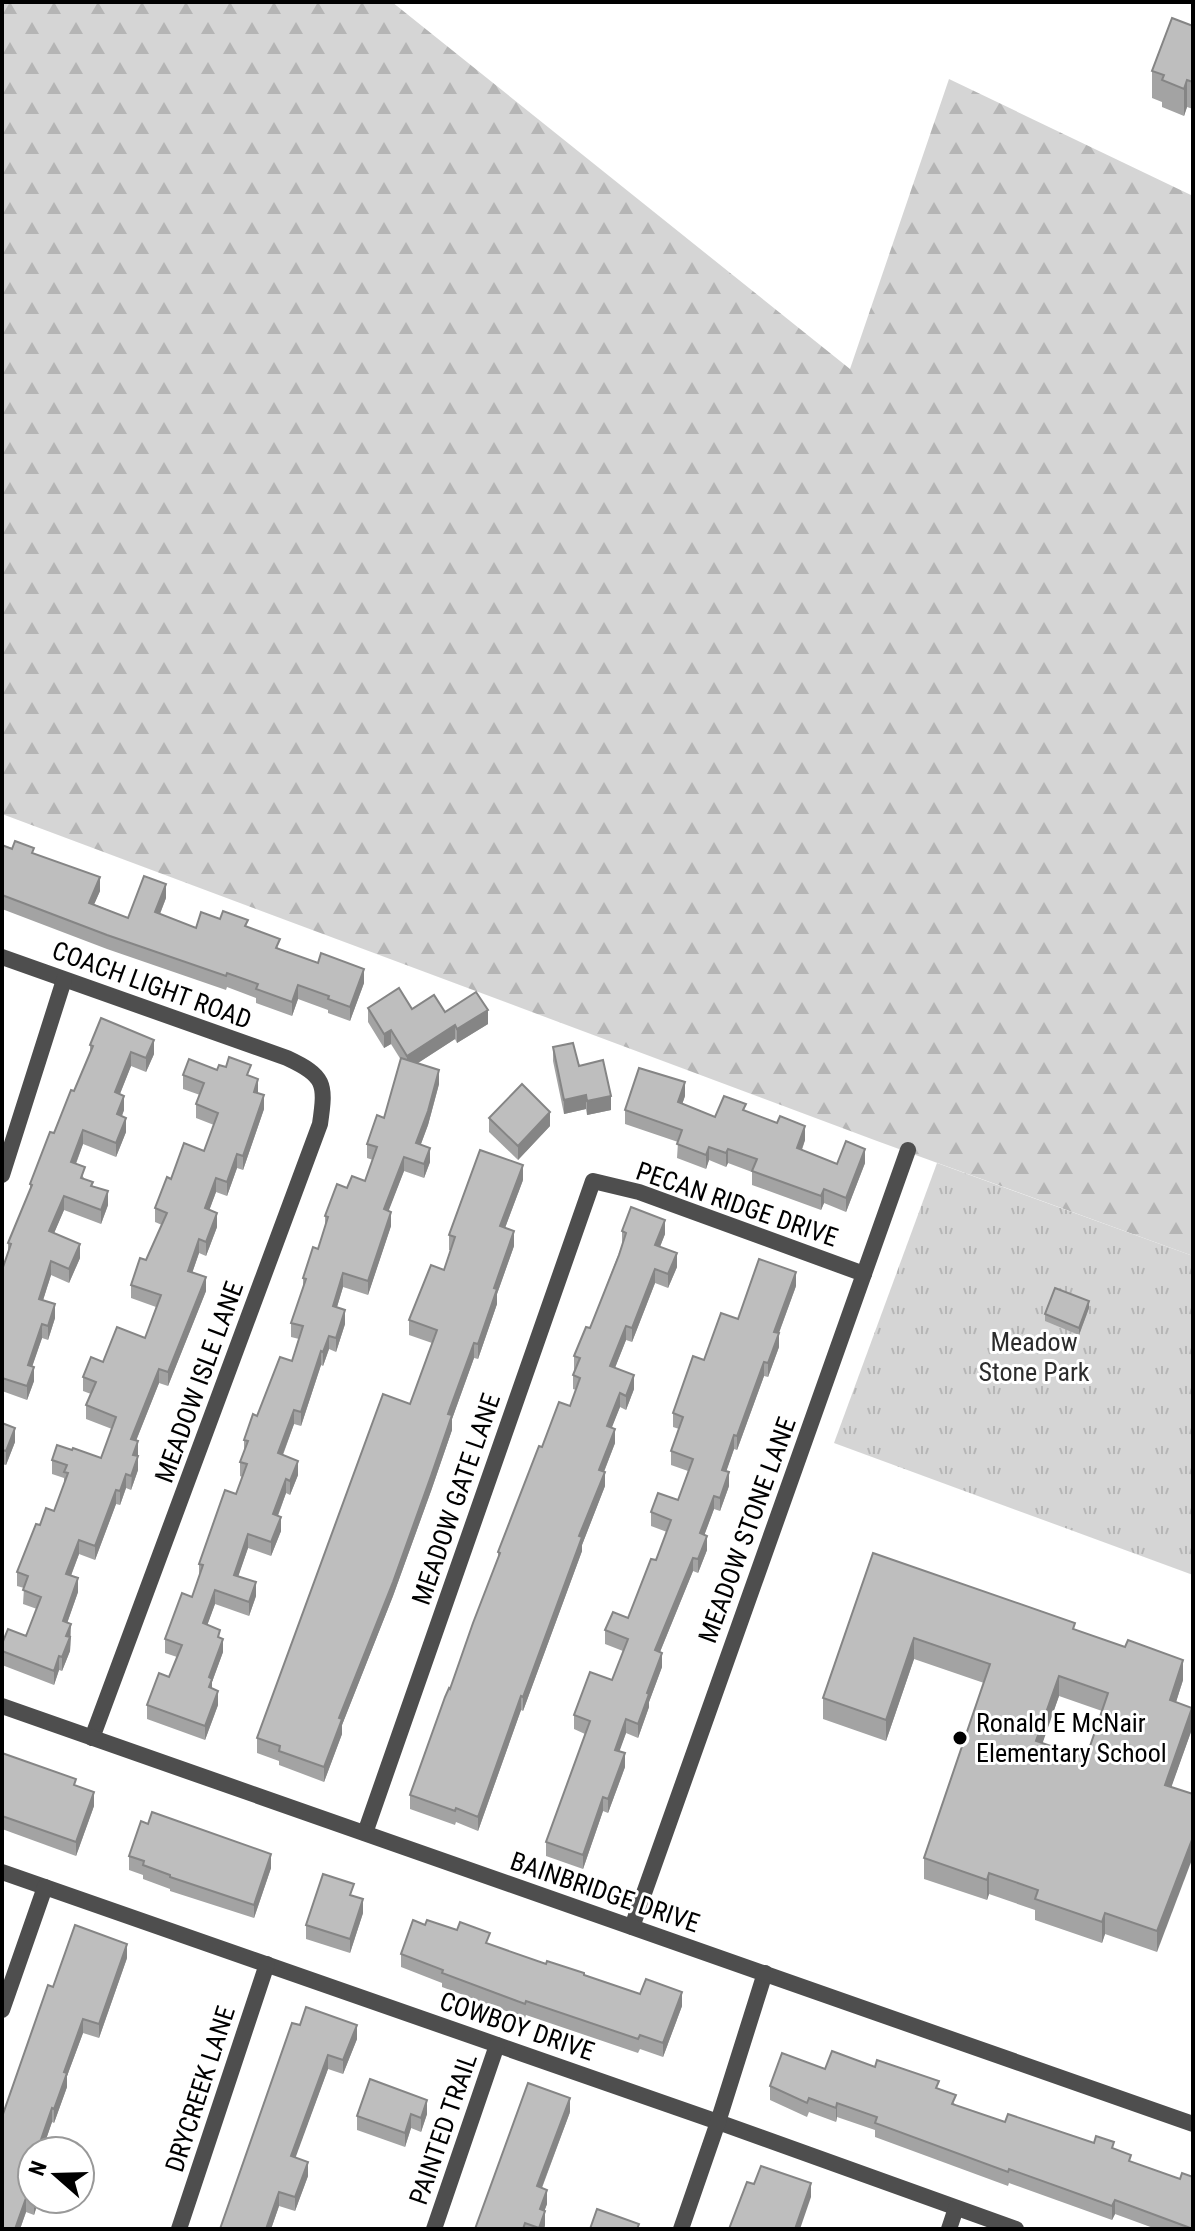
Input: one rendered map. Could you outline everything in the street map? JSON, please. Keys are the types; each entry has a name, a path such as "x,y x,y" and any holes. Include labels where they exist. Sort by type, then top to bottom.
{"street":[{"name":"COACH LIGHT ROAD","path":"2,957 287,1058"},
{"path":"2,1175 64,980"},
{"name":"MEADOW ISLE LANE","path":"92,1738 320,1124 325,1093 313,1071 287,1058"},
{"name":"MEADOW STONE LANE","path":"632,1927 908,1150"},
{"name":"PECAN RIDGE DRIVE","path":"593,1181 639,1192 864,1274"},
{"name":"MEADOW GATE LANE","path":"365,1833 593,1181"},
{"name":"BAINBRIDGE DRIVE","path":"2,1706 1193,2124"},
{"name":"COWBOY DRIVE","path":"2,1872 1016,2229"},
{"path":"2,2010 45,1887"},
{"name":"DRYCREEK LANE","path":"179,2229 267,1964"},
{"path":"681,2229 765,1973"},
{"name":"PAINTED TRAIL","path":"434,2229 497,2045"},
{"path":"949,2229 956,2208"}],"green space":[{"path":"2,2 392,2 850,369 949,79 1193,196 1193,1256 2,814"},
{"name":"Meadow Stone Park","path":"937,1163 1193,1256 1193,1575 834,1443"}],"building":[{"path":"1172,18 1193,26 1193,82 1187,80 1184,89 1162,80 1164,75 1152,71"},
{"path":"15,841 34,848 32,853 100,877 89,903 128,918 144,876 166,884 155,912 196,928 201,912 220,919 223,911 248,920 245,926 280,939 276,948 318,963 321,953 364,969 350,1007 298,985 292,1002 256,989 258,984 107,935 2,895 2,845 12,849"},
{"path":"399,988 412,1009 434,995 445,1012 476,992 488,1010 457,1029 455,1025 407,1056 391,1030 384,1034 368,1008"},
{"path":"101,1018 154,1040 146,1058 131,1052 115,1092 124,1096 117,1114 126,1118 116,1143 83,1130 71,1162 85,1167 81,1178 93,1182 91,1186 108,1191 101,1210 64,1196 49,1231 80,1244 69,1269 51,1261 39,1299 55,1304 48,1326 42,1324 28,1365 34,1367 27,1386 2,1378 2,1270 11,1244 8,1243 50,1132 54,1133 71,1090 74,1091"},
{"path":"573,1043 579,1066 603,1060 611,1096 587,1101 586,1095 564,1100 553,1047"},
{"path":"229,1057 251,1065 247,1075 258,1079 254,1092 264,1095 243,1156 237,1154 227,1182 216,1178 205,1208 217,1213 206,1242 199,1239 188,1271 206,1277 168,1372 159,1369 131,1439 138,1441 133,1455 138,1456 131,1476 126,1474 120,1491 116,1490 95,1546 79,1540 66,1574 78,1578 63,1621 71,1624 66,1636 70,1637 54,1671 2,1651 8,1629 26,1636 41,1597 23,1590 28,1576 17,1572 36,1524 40,1525 46,1508 54,1511 68,1473 64,1472 67,1465 52,1460 57,1445 101,1458 116,1417 86,1405 96,1382 83,1377 91,1357 103,1362 117,1327 145,1338 161,1295 131,1285 140,1258 146,1260 167,1213 155,1208 167,1177 171,1179 184,1143 204,1151 218,1113 196,1104 204,1083 183,1075 189,1059 217,1070 219,1065 226,1067"},
{"path":"401,1058 439,1070 416,1143 430,1148 424,1164 404,1157 384,1209 391,1212 368,1281 343,1273 333,1306 345,1310 336,1338 329,1336 321,1351 301,1412 294,1410 278,1453 298,1461 290,1481 286,1479 273,1514 281,1517 271,1542 248,1534 234,1575 256,1582 249,1602 215,1590 203,1623 220,1630 218,1637 223,1639 209,1677 212,1679 209,1687 218,1691 205,1726 147,1705 159,1673 169,1677 182,1645 165,1639 182,1593 192,1597 203,1565 199,1564 225,1490 236,1494 247,1464 240,1462 253,1414 257,1416 280,1357 292,1361 303,1326 291,1323 313,1247 318,1249 328,1217 325,1216 337,1184 347,1188 352,1176 365,1181 377,1147 367,1144 377,1115 384,1118"},
{"path":"639,1068 685,1082 678,1102 715,1117 724,1096 746,1104 743,1110 777,1123 780,1116 805,1126 797,1148 837,1164 846,1141 865,1149 846,1198 824,1189 821,1196 752,1171 757,1159 728,1149 726,1153 709,1147 706,1155 677,1144 682,1130 625,1110"},
{"path":"522,1084 550,1112 518,1146 489,1118"},
{"path":"480,1150 523,1165 500,1226 514,1231 478,1344 474,1343 448,1414 452,1415 431,1476 339,1718 342,1719 324,1767 279,1751 280,1746 257,1738 383,1394 410,1404 437,1330 409,1320 431,1265 444,1270 455,1237 449,1235"},
{"path":"631,1207 665,1220 655,1245 677,1253 668,1274 655,1269 632,1328 626,1326 610,1366 634,1375 626,1396 620,1393 607,1426 615,1429 599,1470 605,1472 478,1817 456,1808 455,1811 410,1795 539,1446 542,1447 559,1402 570,1406 580,1378 573,1375 580,1358 574,1356 586,1327 590,1328 619,1255 626,1233 622,1231"},
{"path":"759,1259 796,1272 774,1332 779,1333 768,1363 764,1362 737,1436 734,1435 722,1470 729,1472 720,1498 714,1496 700,1533 707,1536 698,1559 693,1558 655,1650 662,1653 638,1724 626,1719 615,1750 625,1753 608,1799 603,1797 583,1855 546,1842 590,1721 574,1715 590,1672 612,1680 628,1639 605,1630 613,1612 628,1618 651,1559 656,1560 671,1520 651,1512 658,1493 678,1500 693,1459 671,1451 683,1417 673,1413 693,1356 704,1360 721,1313 738,1319"},
{"path":"1055,1288 1089,1301 1079,1328 1045,1314"},
{"path":"2,1423 15,1428 6,1451 2,1450"},
{"path":"873,1553 1075,1623 1073,1629 1125,1647 1128,1640 1183,1660 1170,1700 1192,1708 1165,1785 1193,1794 1193,1837 1157,1931 1105,1913 1102,1922 1035,1899 1038,1890 989,1873 987,1880 924,1858 990,1664 914,1638 886,1720 823,1698","holes":["1059,1676 1108,1693 1086,1758 1036,1741"]},
{"path":"2,1753 76,1779 74,1785 94,1792 76,1842 2,1816"},
{"path":"152,1812 271,1854 254,1905 170,1877 129,1856 141,1821 148,1824"},
{"path":"323,1874 354,1884 350,1895 363,1899 350,1939 306,1925"},
{"path":"413,1920 425,1925 427,1920 457,1930 460,1922 490,1933 486,1943 640,1994 646,1979 682,1992 663,2043 640,2035 638,2039 526,2001 525,2004 401,1954"},
{"path":"75,1925 127,1944 99,2024 83,2019 64,2072 67,2073 43,2135 16,2135 16,2215 20,2215 15,2229 2,2229 2,2117 48,1985 53,1987"},
{"path":"306,2007 357,2025 343,2060 328,2055 291,2156 308,2162 295,2197 279,2192 266,2229 220,2229 292,2023 300,2025"},
{"path":"832,2051 875,2067 877,2060 939,2081 936,2088 956,2095 952,2104 1005,2122 1008,2114 1094,2143 1096,2136 1114,2142 1112,2148 1131,2155 1129,2161 1180,2179 1182,2173 1193,2177 1193,2229 1115,2200 1112,2206 1009,2169 1008,2172 875,2123 877,2117 837,2103 836,2108 809,2098 807,2103 770,2086 782,2053 825,2069"},
{"path":"370,2079 427,2100 421,2118 411,2114 405,2133 357,2116"},
{"path":"528,2083 570,2098 537,2186 547,2190 540,2209 545,2211 539,2228 525,2223 523,2229 475,2229"},
{"path":"761,2166 811,2183 795,2229 729,2229 747,2182 754,2184"},
{"path":"597,2209 639,2224 637,2229 590,2229"}],"place":[{"name":"Ronald E McNair Elementary School","path":"960,1738"}]}
